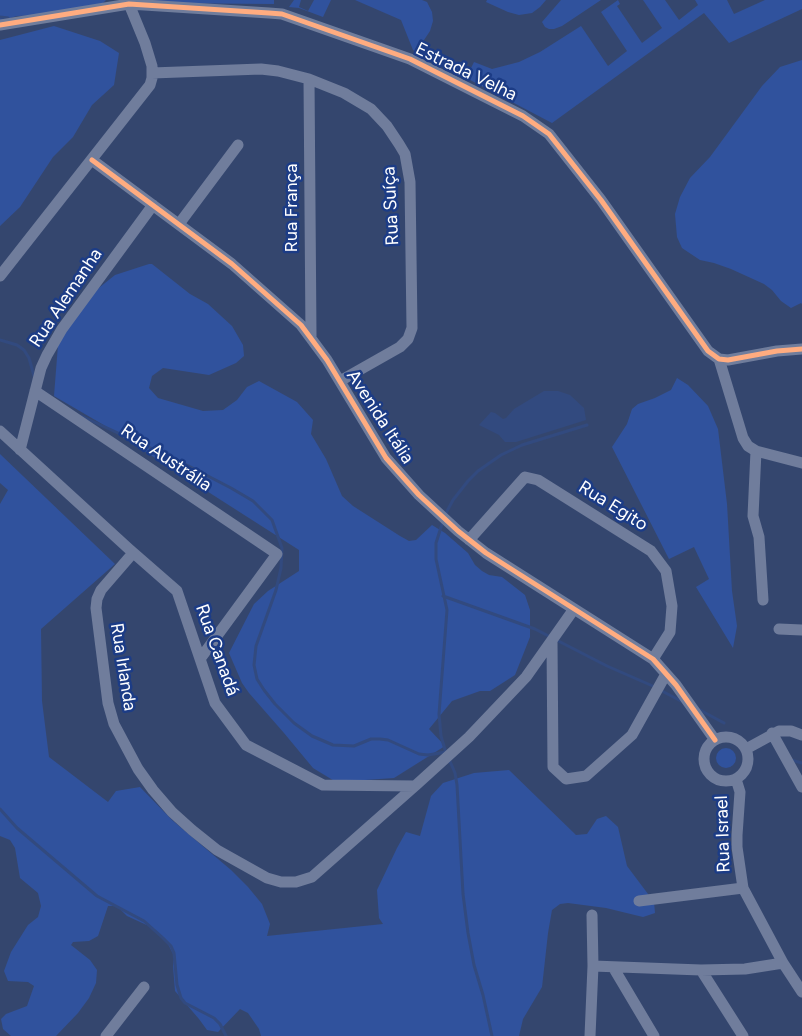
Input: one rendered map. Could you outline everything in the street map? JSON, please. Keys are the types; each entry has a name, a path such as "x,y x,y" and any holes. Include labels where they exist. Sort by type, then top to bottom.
{"street":[{"name":"Estrada Velha","path":"0,25 131,2 282,14 410,58 523,116 549,134 601,200 708,352 719,359"},
{"path":"0,276 150,85 152,72 145,43 131,2"},
{"name":"Rua Suíça","path":"152,72 261,69 278,71 309,79 330,86 358,100 380,118 399,144 405,154 410,182 412,322 410,334 400,348 340,381"},
{"name":"Rua França","path":"309,79 310,336"},
{"path":"179,224 238,145"},
{"name":"Avenida Itália","path":"92,160 250,279 301,325 340,381 396,470 419,495 469,540 504,566 653,659 715,740"},
{"name":"Rua Alemanha","path":"20,450 41,368 54,342 153,205"},
{"path":"802,349 777,351 728,360 719,359 743,438 748,446 756,451 802,463"},
{"name":"Rua Austrália","path":"36,391 277,554 200,659"},
{"name":"Rua Canadá","path":"0,431 177,591 215,703 246,745 323,784 415,786"},
{"path":"756,451 754,516 759,537 763,600"},
{"name":"Rua Egito","path":"469,540 525,477 538,480 651,551 666,571 672,606 670,632 653,659"},
{"name":"Rua Irlanda","path":"133,553 101,590 97,599 96,608 108,703 114,724 138,769 172,812 192,830 217,850 267,878 281,882 296,882 312,877 415,786"},
{"path":"415,786 469,737 514,691 574,609"},
{"path":"779,629 802,630"},
{"path":"552,641 553,767 566,779 586,776 632,735 666,674"},
{"path":"746,749 772,733 785,730 802,735"},
{"path":"772,733 802,787"},
{"path":"727,737 732,738 738,740 746,749 748,760 745,772 736,779 719,781 706,770 703,758 704,753 715,740 727,737"},
{"name":"Rua Israel","path":"736,779 740,792 736,835 743,888 783,963 802,992"},
{"path":"639,901 743,888"},
{"path":"590,1036 593,966 592,915"},
{"path":"593,966 701,970 745,969 783,963"},
{"path":"613,967 654,1036"},
{"path":"701,970 744,1036"},
{"path":"106,1036 144,986"}],"shaded area":[{"path":"0,0 106,0 103,3 65,14 17,16 0,21"},
{"path":"145,0 274,0 274,4 146,3"},
{"path":"294,0 301,0 299,7 308,11 314,0 331,0 323,17 299,8 289,7"},
{"path":"355,0 422,0 427,2 432,12 433,21 430,31 420,46 470,70 474,62 492,69 519,62 540,52 581,26 608,66 627,51 601,12 618,0 620,4 617,6 642,43 662,28 643,0 665,0 679,20 698,5 695,0 727,0 734,14 765,0 802,0 802,9 729,43 704,13 552,123 413,50 401,20"},
{"path":"487,0 546,0 532,13 519,15 486,2"},
{"path":"561,0 601,0 562,26 554,29 545,27 542,22"},
{"path":"54,26 100,41 119,53 114,85 92,105 73,137 53,157 20,207 0,226 0,40"},
{"path":"802,60 802,304 791,308 764,284 731,269 700,260 682,248 677,237 675,214 680,197 690,178 710,157 762,86 780,67"},
{"path":"152,264 190,294 208,304 232,326 243,345 244,356 236,363 209,375 163,368 152,376 149,388 158,398 203,411 223,410 237,400 247,387 259,381 297,402 313,420 311,434 326,459 342,496 353,506 409,541 416,540 432,525 445,533 468,553 475,565 482,571 489,575 502,577 525,595 530,610 530,637 515,675 490,691 480,691 452,701 429,729 445,746 394,778 336,782 313,768 249,693 242,683 229,653 254,604 268,591 299,571 299,550 102,424 54,396 58,345 72,316 95,291 115,275"},
{"path":"677,378 688,385 708,406 718,429 727,504 732,591 737,626 733,648 696,587 709,579 694,547 669,559 612,447 627,424 632,409 638,404 671,390"},
{"path":"544,391 558,391 570,395 584,408 586,420 516,442 505,442 499,435 479,425 491,412 503,419 506,418 514,409"},
{"path":"0,454 115,564 41,629 42,701 49,757 108,802 116,791 140,787 172,820 231,870 248,887 262,904 270,924 267,936 383,924 379,918 377,890 406,832 420,836 431,796 443,783 474,773 509,770 576,835 587,834 597,819 606,816 618,827 627,866 654,902 655,913 643,917 606,908 568,903 560,904 552,910 542,987 523,1019 519,1036 261,1036 259,1029 248,1013 240,1009 218,1032 207,1030 175,991 174,956 166,940 151,927 127,916 117,906 108,906 98,936 89,941 73,942 71,945 90,960 97,970 96,983 89,998 78,1013 56,1036 11,1036 3,1029 1,1019 6,1014 27,1006 34,986 28,982 8,981 4,971 11,952 28,925 38,917 41,906 38,893 20,878 15,848 10,840 0,836 0,504 8,490 0,483"},
{"path":"722,748 730,748 736,754 736,762 730,768 722,768 716,762 716,754"}],"waterway":[{"path":"0,17 8,18"},
{"path":"0,340 17,345 24,350 29,358 34,376"},
{"path":"81,416 179,461 231,488 253,501 272,520 282,548 281,568 276,590 256,646 254,665 257,679 264,690 294,723 312,736 333,745 354,746 371,739 380,739 388,740 419,754 428,755 446,752"},
{"path":"445,515 453,500 468,481 478,471 501,455 522,445 587,425"},
{"path":"443,521 436,543 436,559 447,610 439,714 441,736 446,753"},
{"path":"443,596 535,629 607,666 655,687"},
{"path":"660,690 681,701"},
{"path":"698,709 724,723"},
{"path":"449,759 455,773 457,785 463,894 468,933 492,1036"},
{"path":"791,760 802,763"},
{"path":"0,809 17,828 97,896 144,921 171,946 174,953 177,985 181,998 185,1003 214,1018 220,1024 226,1036"}],"cycle path":[{"path":"0,25 129,4 282,14 410,59 523,116 549,134 601,200 708,351 719,359 728,360 777,351 802,349"},
{"path":"92,160 232,264 301,325 327,360 386,458 419,495 458,531 486,553 653,659 676,685 715,740"}]}
